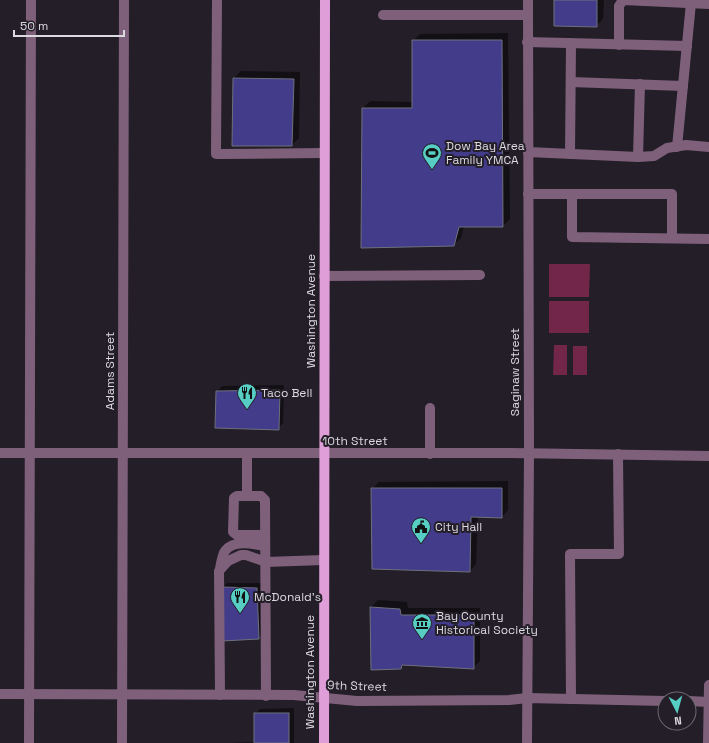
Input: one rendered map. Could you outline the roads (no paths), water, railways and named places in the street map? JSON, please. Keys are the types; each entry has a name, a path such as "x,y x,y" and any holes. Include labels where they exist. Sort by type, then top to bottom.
{"main road":[{"name":"Washington Avenue","path":"324,743 323,560 325,0"}],"street":[{"path":"29,743 31,0"},
{"name":"Adams Street","path":"122,743 124,0"},
{"path":"217,0 216,154 324,154"},
{"name":"Saginaw Street","path":"527,743 529,453 528,0"},
{"path":"619,44 619,6 623,0 709,4"},
{"path":"677,147 691,4"},
{"path":"383,16 527,15"},
{"path":"527,42 687,46"},
{"path":"570,154 571,43"},
{"path":"571,82 683,86"},
{"path":"638,157 640,84"},
{"path":"528,152 638,157 654,156 667,148 709,147"},
{"path":"528,194 672,194 672,238"},
{"path":"572,195 572,237 709,239"},
{"path":"324,276 480,275"},
{"path":"430,408 430,454"},
{"name":"10th Street","path":"0,453 529,453 709,456"},
{"path":"247,453 247,496"},
{"path":"571,699 570,554 619,554 618,454"},
{"path":"265,535 237,535 233,532 234,498 237,496 261,496 265,500 266,696"},
{"path":"220,695 219,571 224,552 230,547 249,543 266,546"},
{"path":"219,571 228,561 241,555 246,555 266,562 323,560"},
{"path":"708,743 709,685"},
{"name":"9th Street","path":"0,694 294,695 380,701 510,700 527,698 657,701"},
{"path":"697,701 709,702"}],"place":[{"name":"Dow Bay Area Family YMCA","path":"432,170"},
{"name":"Taco Bell","path":"247,410"},
{"name":"City Hall","path":"421,544"},
{"name":"McDonald's","path":"240,614"},
{"name":"Bay County Historical Society","path":"422,640"}]}
